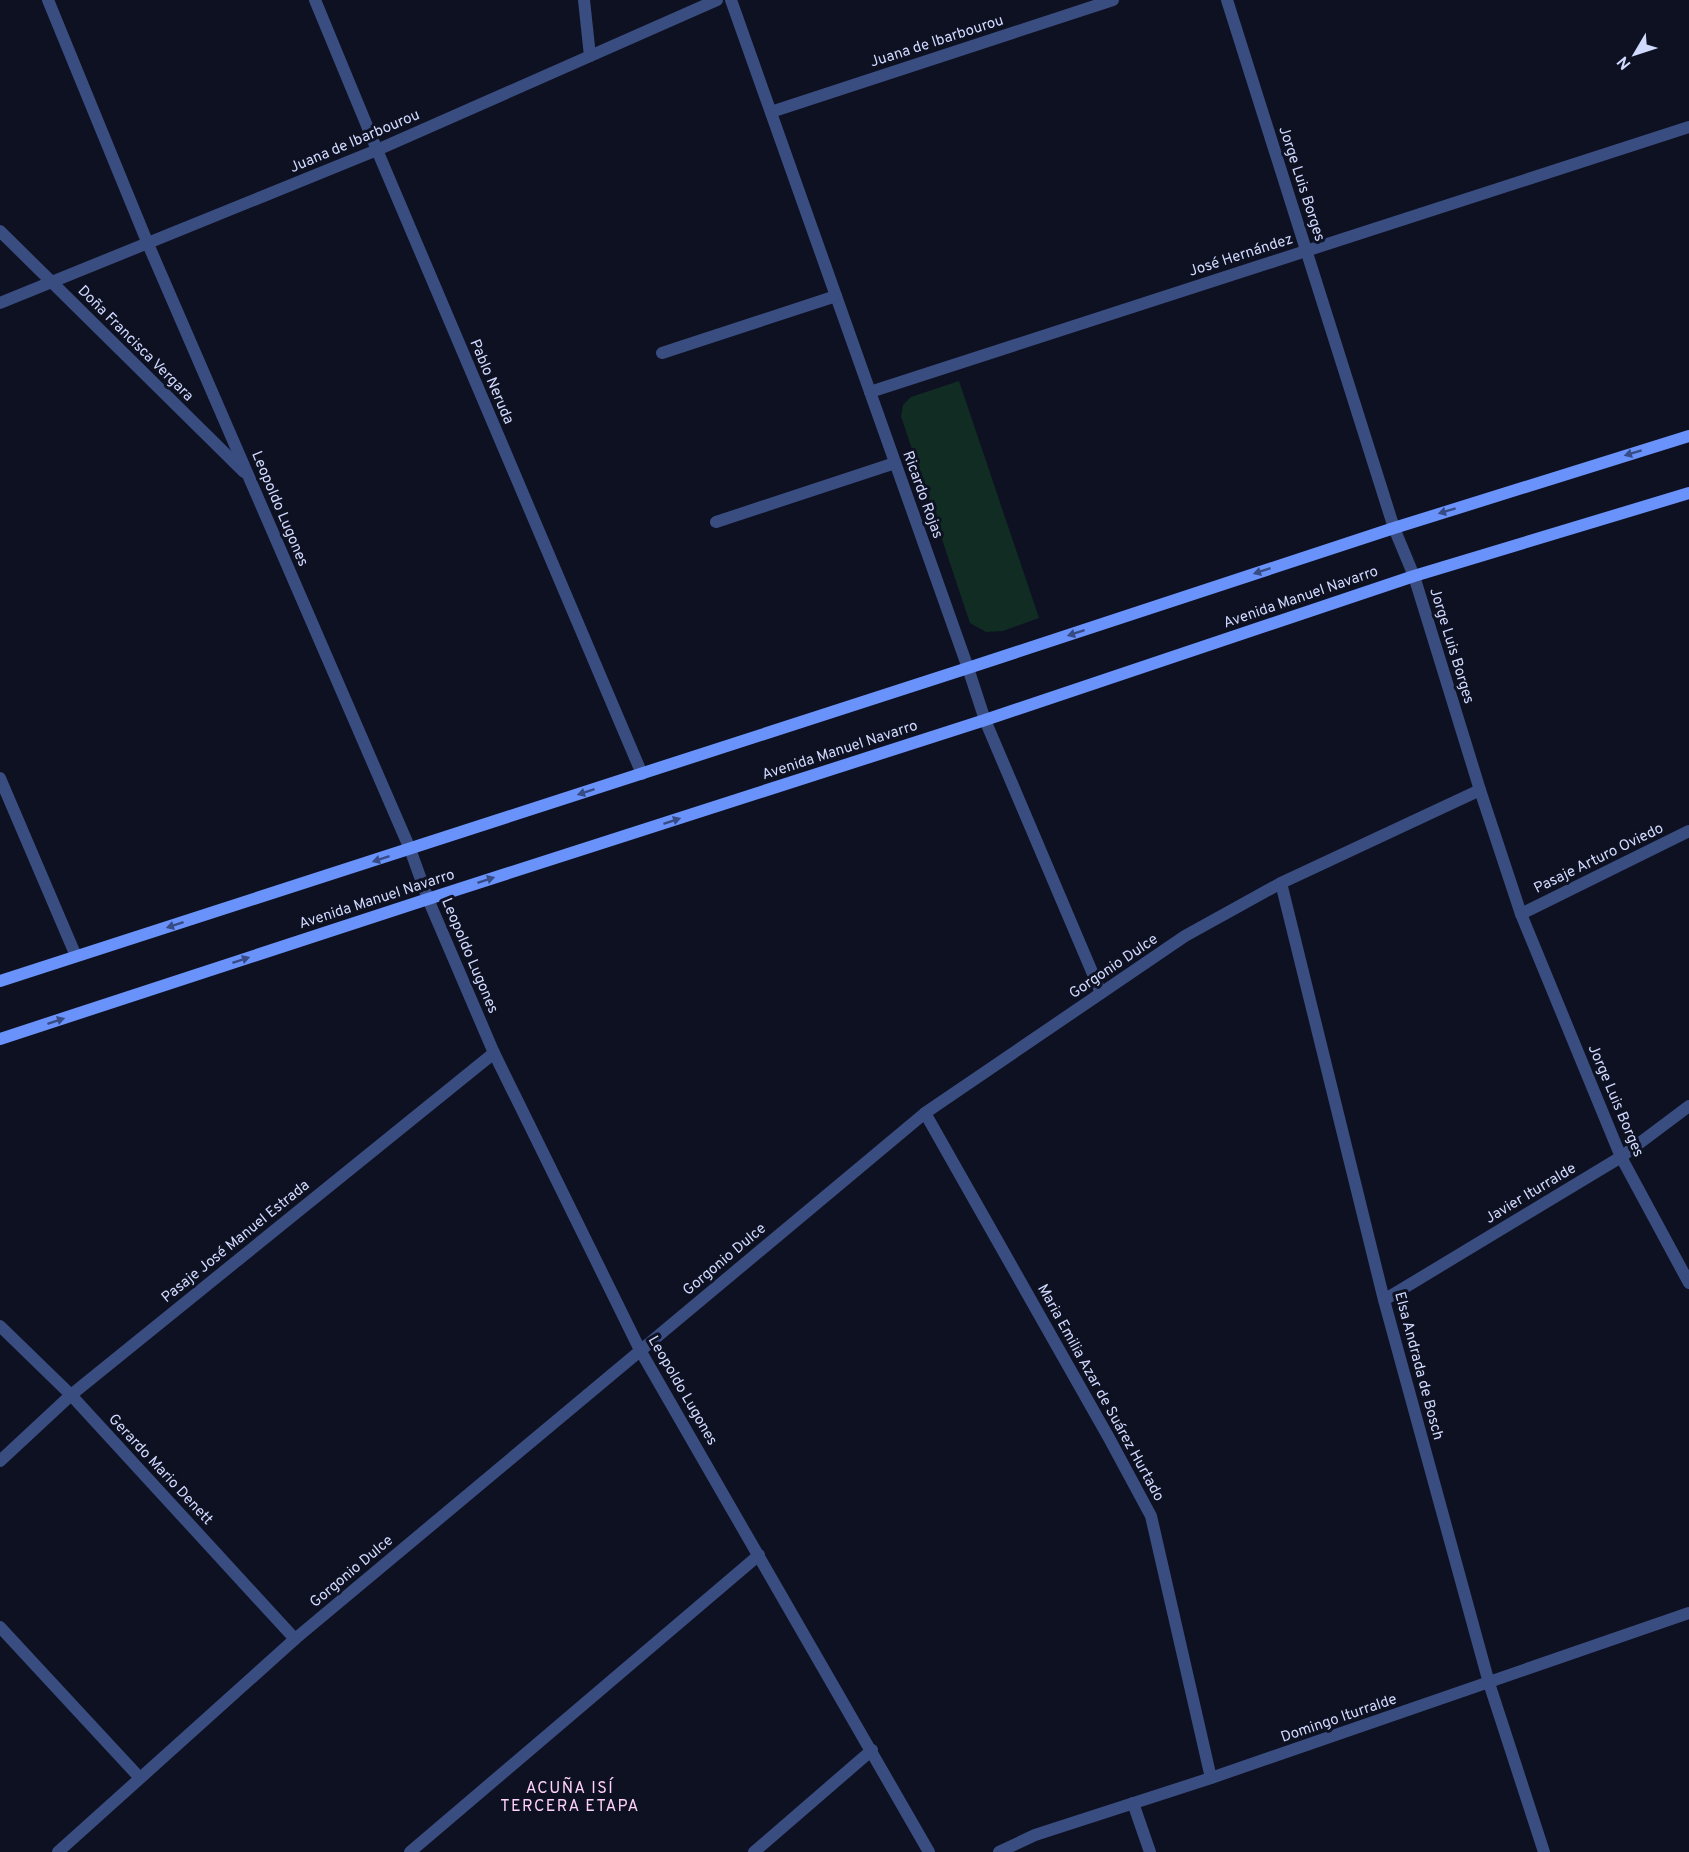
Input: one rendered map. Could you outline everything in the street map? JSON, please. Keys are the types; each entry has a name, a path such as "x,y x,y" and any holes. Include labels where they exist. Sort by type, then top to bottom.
{"main road":[{"path":"0,981 1394,528 1689,436"},
{"name":"Avenida Manuel Navarro","path":"0,1039 985,720 1414,576 1689,493"}],"street":[{"name":"Leopoldo Lugones","path":"48,0 148,244 410,849 428,899 495,1053 640,1350 929,1852"},
{"name":"Pablo Neruda","path":"315,0 642,774"},
{"path":"584,0 590,56"},
{"name":"Juana de Ibarbourou","path":"0,303 377,150 717,0"},
{"name":"Ricardo Rojas","path":"731,0 985,720 1101,993"},
{"name":"Juana de Ibarbourou","path":"771,112 1113,0"},
{"name":"Jorge Luis Borges","path":"1227,0 1394,528 1414,576 1521,914 1621,1157 1689,1283"},
{"name":"José Hernández","path":"870,392 1689,127"},
{"name":"Doña Francisca Vergara","path":"0,231 249,477"},
{"path":"662,353 836,296"},
{"path":"716,522 895,463"},
{"path":"0,778 76,956"},
{"name":"Gorgonio Dulce","path":"59,1852 295,1639 925,1113 1185,936 1281,883 1480,790"},
{"name":"Pasaje Arturo Oviedo","path":"1521,914 1689,831"},
{"name":"Elsa Andrada de Bosch","path":"1281,883 1384,1300 1489,1683 1544,1852"},
{"name":"Pasaje José Manuel Estrada","path":"0,1461 71,1395 495,1053"},
{"name":"Javier Iturralde","path":"1384,1300 1621,1157 1689,1106"},
{"name":"Maria Emilia Azar de Suárez Hurtado","path":"925,1113 1104,1428 1151,1516 1211,1778"},
{"name":"Gerardo Mario Denett","path":"0,1326 71,1395 295,1639"},
{"path":"410,1852 759,1555"},
{"name":"Domingo Iturralde","path":"999,1852 1035,1835 1211,1778 1689,1613"},
{"path":"0,1627 140,1778"},
{"path":"754,1852 872,1750"},
{"path":"1133,1803 1150,1852"}],"green space":[{"path":"959,381 1039,618 1003,631 986,632 970,623 901,416 903,405 911,397"}],"district":[{"name":"ACUÑA ISÍ TERCERA ETAPA","path":"570,1798"}]}
